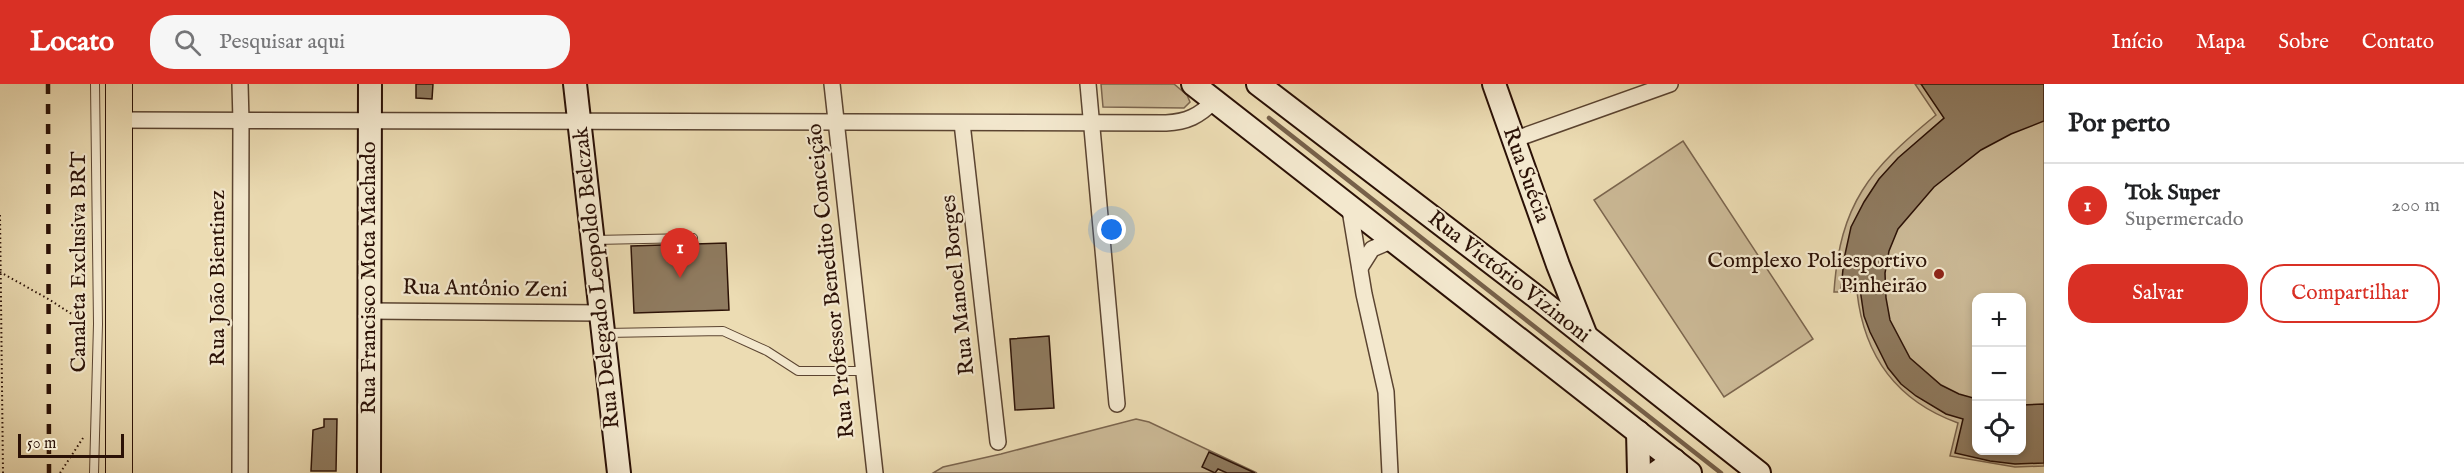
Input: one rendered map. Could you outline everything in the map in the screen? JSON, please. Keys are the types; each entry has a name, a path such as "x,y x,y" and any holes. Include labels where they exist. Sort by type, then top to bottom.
{"main road":[{"path":"119,84 119,473"}],"street":[{"name":"Rua João Bientinez","path":"240,84 240,473"},
{"name":"Rua Francisco Mota Machado","path":"369,84 369,473"},
{"name":"Rua Delegado Leopoldo Belczak","path":"575,84 619,473"},
{"name":"Rua Professor Benedito Conceição","path":"832,84 875,473"},
{"path":"1088,84 1117,404"},
{"name":"Rua Victório Vizinoni","path":"1193,84 1220,92 1393,240 1638,432 1674,469"},
{"name":"Rua Victório Vizinoni","path":"1258,84 1535,296 1759,473"},
{"name":"Rua Suécia","path":"1494,84 1558,265 1586,336"},
{"path":"1513,140 1670,84"},
{"path":"120,120 1178,122 1198,115 1220,92"},
{"name":"Rua Manoel Borges","path":"962,123 998,442"},
{"path":"1349,204 1386,392 1390,473"},
{"path":"1360,268 1372,249 1393,240"},
{"path":"1535,296 1547,291 1554,284 1558,265"},
{"name":"Rua Antônio Zeni","path":"369,311 602,323"},
{"path":"1638,432 1639,473"}],"lane":[{"name":"Canaleta Exclusiva BRT","path":"94,473 98,324 95,84"},
{"path":"593,240 693,238"},
{"path":"602,323 723,331 767,351 798,371 864,371"}],"path":[{"path":"0,215 3,473"},
{"path":"1,272 87,324 98,324"},
{"path":"60,473 83,440"}],"shaded area":[{"path":"1101,84 1174,84 1187,95 1190,102 1184,108 1103,107"},
{"name":"Complexo Poliesportivo Pinheirão","path":"1915,84 2044,84 2044,466 2015,467 1950,456 1958,423 1936,414 1901,389 1876,356 1867,336 1857,292 1834,292 1837,261 1851,211 1876,172 1936,115"},
{"path":"1683,141 1813,339 1724,397 1594,200"},
{"path":"1136,419 1149,422 1257,473 933,473 943,467"}],"building":[{"path":"416,84 433,84 432,99 416,98"},
{"path":"1921,84 2044,84 2044,121 2011,134 1981,150 1934,187 1898,229 1889,251 1885,273 1890,320 1910,358 1941,385 1972,398 1972,455 2026,455 2026,405 2044,404 2044,463 2015,464 1955,453 1963,419 1946,414 1901,384 1888,368 1870,332 1864,316 1860,289 1841,289 1844,259 1851,227 1864,202 1879,179 1898,158 1944,118"},
{"path":"726,243 729,310 634,313 631,246"},
{"path":"1049,336 1054,408 1015,410 1010,339"},
{"path":"324,419 337,419 336,471 311,471 313,430 324,427"},
{"path":"1209,452 1255,473 1227,473 1218,469 1215,473 1202,467"}],"waterway":[{"path":"1269,118 1721,473"}],"railway":[{"path":"48,84 49,473"}],"place":[{"name":"Complexo Poliesportivo Pinheirão","path":"1939,274"},
{"name":"Tok Super","path":"680,278"}]}
